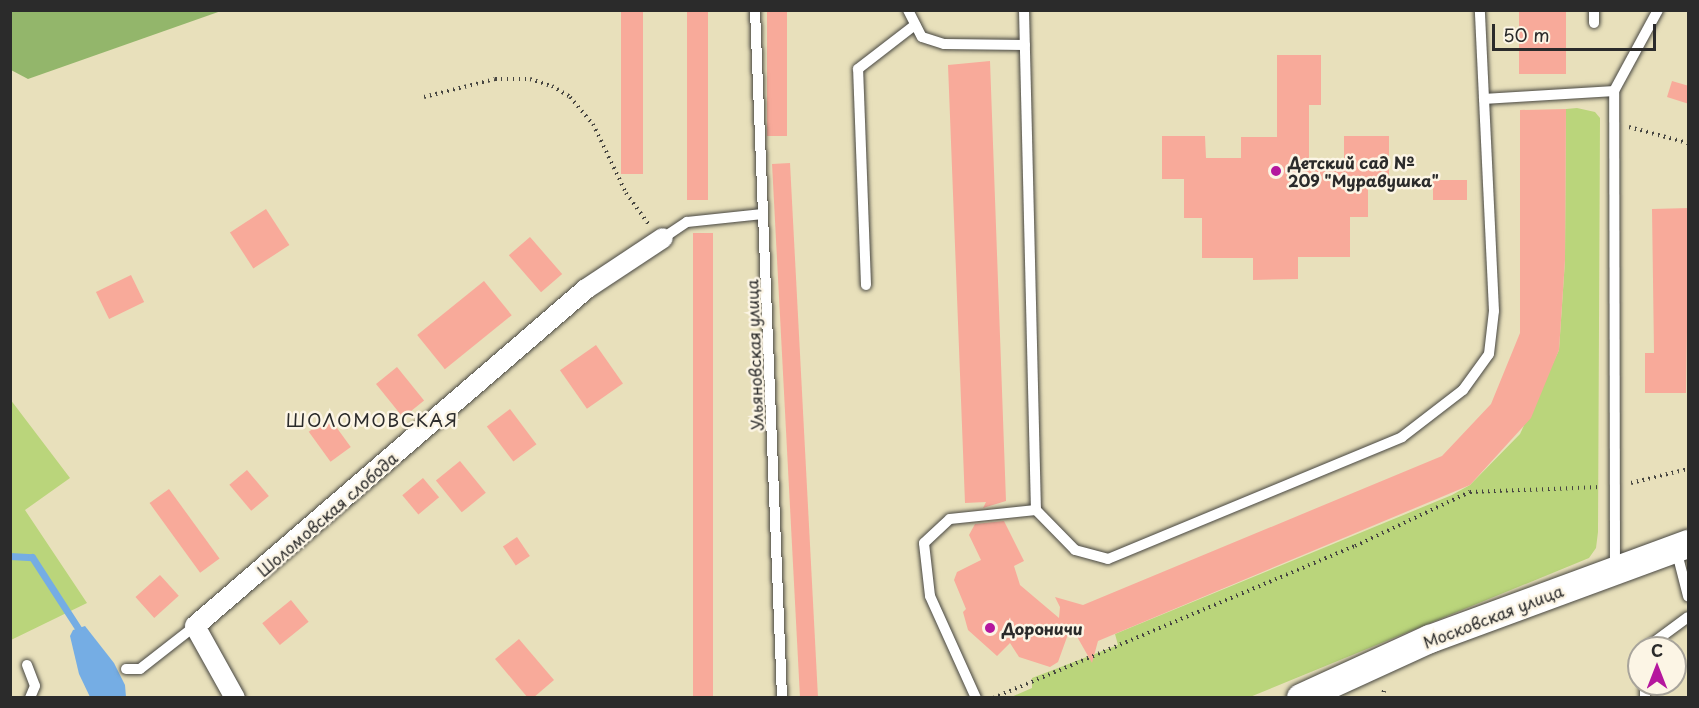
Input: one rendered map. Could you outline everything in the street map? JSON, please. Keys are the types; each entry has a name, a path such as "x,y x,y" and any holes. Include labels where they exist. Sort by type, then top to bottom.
{"main road":[{"name":"Московская улица","path":"1301,698 1431,639 1682,546"}],"street":[{"name":"Шоломовская слобода","path":"195,626 586,289 663,238"},
{"path":"195,626 235,698"}],"lane":[{"name":"Ульяновская улица","path":"755,10 782,698"},
{"path":"908,10 922,37 944,44 1025,45"},
{"path":"1024,10 1036,510 1074,550 1108,559 1402,437 1463,390 1489,354 1494,311 1480,10"},
{"path":"1594,10 1594,23"},
{"path":"1615,569 1614,91 1658,10"},
{"path":"866,285 858,69 915,25"},
{"path":"1484,99 1614,91"},
{"path":"663,238 687,222 763,214"},
{"path":"976,698 930,596 924,543 950,519 1036,510"},
{"path":"1682,546 1689,596"},
{"path":"1663,636 1689,618"},
{"path":"126,669 140,669 195,626"},
{"path":"27,664 35,686 30,698"}],"path":[{"path":"424,97 495,79 530,79 561,92 593,124 626,193 641,217 663,238"},
{"path":"1614,123 1689,143"},
{"path":"993,698 1355,546 1470,492 1615,487 1689,469"}],"green space":[{"path":"10,11 221,11 28,79 11,70"},
{"path":"1577,108 1595,112 1600,118 1598,532 1596,548 1589,558 1250,697 1009,698 1032,688 1032,678 1118,645 1115,634 1452,495 1470,485 1520,434 1559,350 1565,260 1566,109"},
{"path":"10,399 70,478 25,510 87,603 11,640"}],"water":[{"path":"85,626 114,663 125,685 126,697 90,697 79,674 70,636 73,630"}],"building":[{"path":"621,10 643,10 643,174 621,174"},
{"path":"687,10 708,10 708,200 687,200"},
{"path":"767,10 787,10 787,136 767,136"},
{"path":"1519,10 1566,10 1566,74 1519,74"},
{"name":"Детский сад № 209 \"Муравушка\"","path":"1277,55 1321,55 1321,105 1309,105 1309,163 1344,163 1344,136 1389,136 1389,178 1368,178 1368,217 1350,217 1350,257 1298,257 1298,279 1253,280 1253,258 1202,258 1202,218 1184,218 1184,179 1162,179 1162,136 1205,136 1206,158 1241,158 1241,137 1277,137"},
{"path":"990,61 1006,501 983,508 986,502 965,503 948,65"},
{"path":"1672,81 1689,86 1689,104 1667,97"},
{"path":"1566,109 1565,260 1559,350 1531,418 1470,485 1098,641 1092,663 1071,626 1058,662 1050,667 1019,657 1010,643 997,656 968,630 963,612 966,609 954,580 957,572 981,560 969,535 975,524 1004,521 1024,561 1014,566 1020,585 1059,618 1060,607 1055,597 1083,605 1442,456 1491,404 1520,333 1520,110"},
{"path":"790,163 818,698 800,698 772,164"},
{"path":"1433,180 1467,180 1467,200 1433,200"},
{"path":"1689,208 1686,393 1645,393 1645,353 1654,353 1652,209"},
{"path":"266,209 289,245 253,268 230,232"},
{"path":"693,233 713,233 713,698 693,698"},
{"path":"530,237 562,274 541,292 509,255"},
{"path":"131,275 144,302 109,319 96,292"},
{"path":"484,281 512,315 445,369 417,335"},
{"path":"596,345 623,384 587,409 560,370"},
{"path":"397,367 424,400 403,417 376,384"},
{"path":"510,409 536,444 513,462 487,426"},
{"path":"329,417 351,447 331,462 309,432"},
{"path":"460,461 486,493 462,512 436,481"},
{"path":"247,470 269,496 251,511 229,485"},
{"path":"423,478 439,497 418,515 402,495"},
{"path":"169,489 220,559 200,573 150,503"},
{"path":"517,537 530,556 516,566 503,547"},
{"path":"160,575 179,596 154,618 135,597"},
{"path":"291,600 309,622 280,645 262,623"},
{"path":"519,639 554,680 533,698 528,698 495,659"}],"waterway":[{"path":"10,556 32,557 78,628"}],"place":[{"name":"Детский сад № 209 \"Муравушка\"","path":"1276,171"},
{"name":"Дороничи","path":"990,628"}],"district":[{"name":"ШОЛОМОВСКАЯ","path":"372,420"}]}
